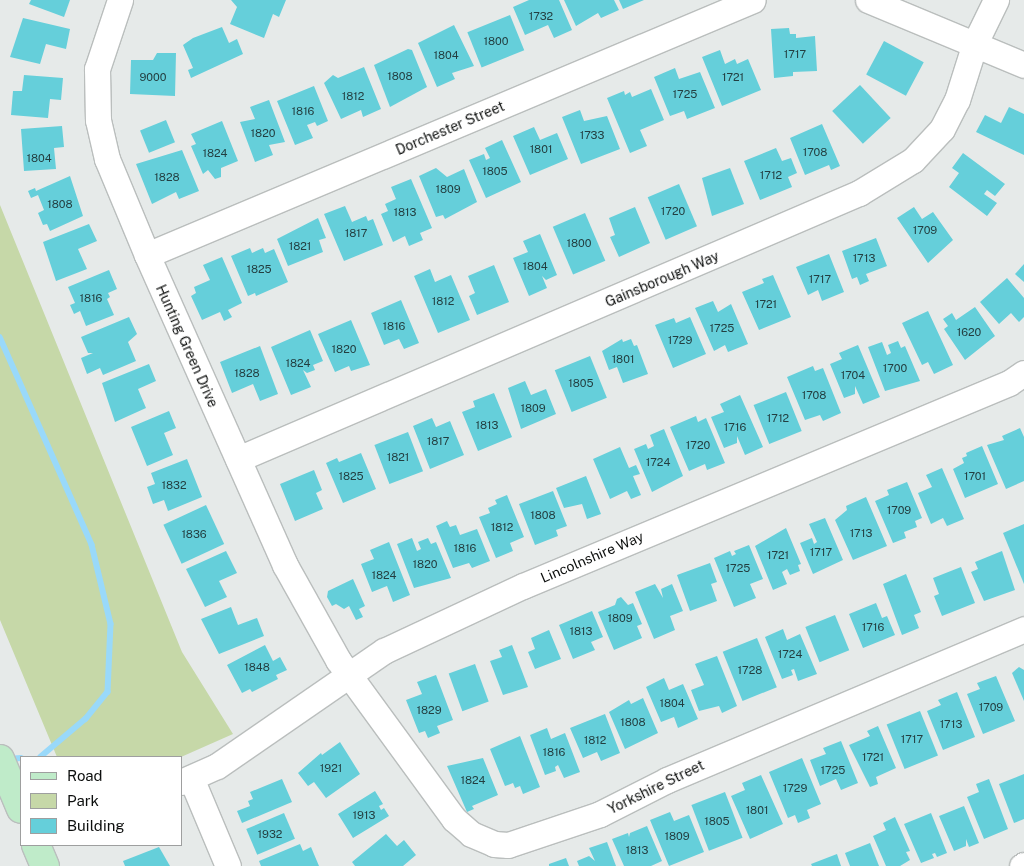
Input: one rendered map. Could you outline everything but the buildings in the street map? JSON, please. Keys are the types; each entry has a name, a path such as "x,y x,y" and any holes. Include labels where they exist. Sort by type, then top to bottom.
{"main road":[{"path":"5,771 20,807"},
{"path":"36,846 45,866"}],"street":[{"name":"Hunting Green Drive","path":"120,0 97,69 98,120 107,159 146,255 285,565 349,674"},
{"name":"Dorchester Street","path":"146,255 753,0"},
{"path":"868,0 1024,65"},
{"name":"Gainsborough Way","path":"238,460 859,193 913,160 942,129 958,100 975,43 996,0"},
{"name":"Lincolnshire Way","path":"186,780 217,766 304,709 349,674 384,651 523,586 1009,383 1024,373"},
{"name":"Yorkshire Street","path":"349,674 454,819 478,837 494,844 508,845 600,814 712,760 1024,629"},
{"path":"186,780 228,866"}],"green space":[{"path":"0,205 182,652 233,734 182,757 57,756 0,620"}],"waterway":[{"path":"0,337 92,545 111,624 108,692 86,719 42,756"},
{"path":"7,759 20,758"}]}
